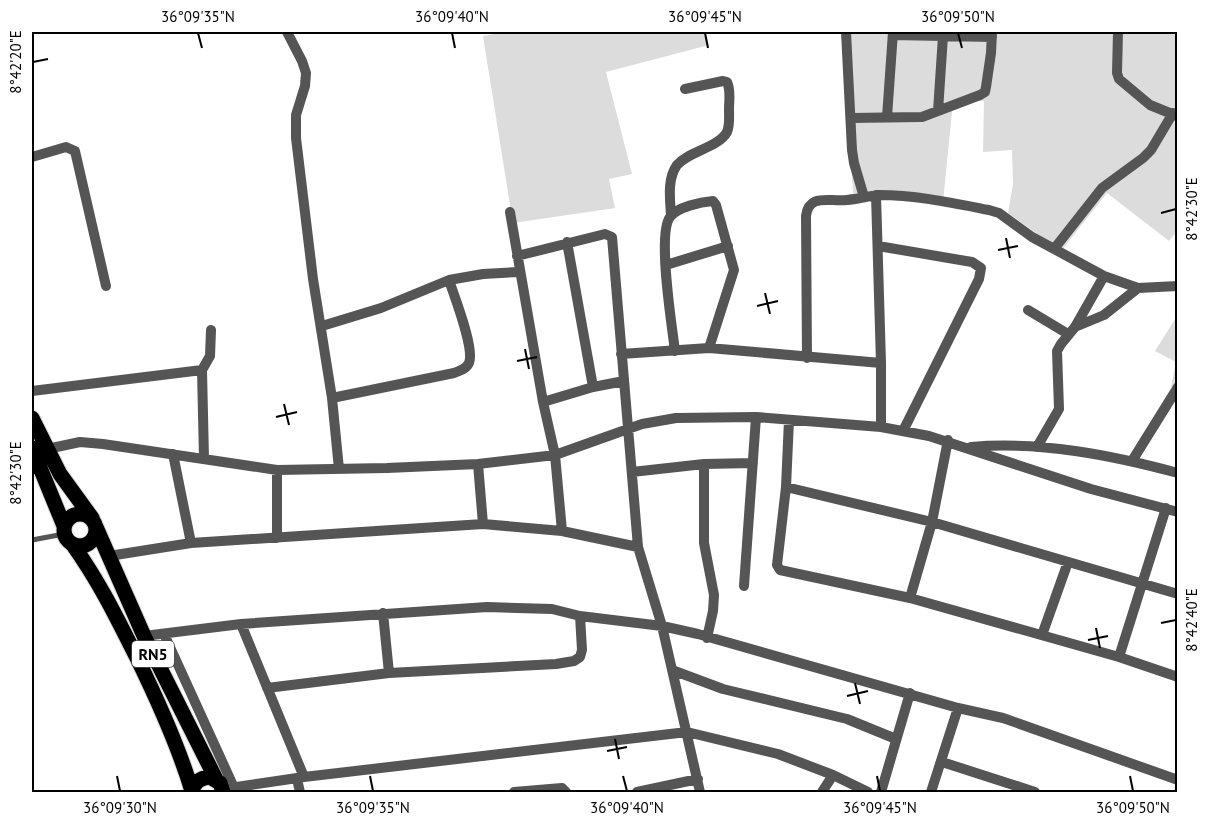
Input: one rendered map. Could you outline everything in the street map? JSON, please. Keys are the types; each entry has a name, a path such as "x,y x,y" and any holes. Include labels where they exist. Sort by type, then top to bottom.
{"main road":[{"name":"RN5","path":"32,417 66,483 94,523 144,636 226,788"},
{"name":"RN5","path":"32,448 67,535 98,581 142,667 177,743 192,792"},
{"path":"79,514 86,514 94,523 96,534 93,541 87,545 80,546 67,535 67,520 79,514"},
{"name":"RN5","path":"192,792 198,780 204,777 226,788"}],"street":[{"path":"287,32 303,61 306,73 295,124 313,279 332,398 339,469"},
{"path":"846,32 854,163 864,196"},
{"path":"1054,249 1102,188 1151,150 1175,115 1150,105 1119,79 1117,73 1118,32"},
{"path":"850,118 922,117 985,92 992,34 943,36 893,33 886,117"},
{"path":"938,111 943,36"},
{"path":"675,351 664,233 671,215 670,183 677,166 684,159 721,139 729,126 730,92 727,82 685,89"},
{"path":"32,157 66,147 75,151 106,286"},
{"path":"876,195 881,428"},
{"path":"807,357 805,275 807,207 811,202 876,195 924,198 999,213 1032,237 1104,276 1138,288 1178,286"},
{"path":"671,215 686,208 713,201 728,246 734,270 709,348"},
{"path":"510,212 543,402 555,455 562,531"},
{"path":"517,256 605,234 612,237 638,547 662,626 700,792"},
{"path":"567,242 593,387"},
{"path":"666,265 728,246"},
{"path":"878,246 972,262 981,268 979,279 903,431"},
{"path":"322,326 388,305 448,280 483,274 519,272"},
{"path":"1037,447 1059,409 1057,351 1104,276"},
{"path":"332,398 454,373 463,370 468,365 470,356 465,329 448,280"},
{"path":"1028,310 1072,330 1104,315 1138,288"},
{"path":"204,459 202,370 210,356 211,330"},
{"path":"621,354 709,348 881,363"},
{"path":"32,391 202,370"},
{"path":"543,402 593,387 624,381"},
{"path":"1132,461 1178,387"},
{"path":"744,586 756,417"},
{"path":"47,448 80,442 277,470 478,464 555,455 657,420 756,417 881,428 948,440 1025,468 1178,512"},
{"path":"789,420 786,487 777,565 780,570 910,598 1119,657 1178,677"},
{"path":"910,598 932,522 948,440"},
{"path":"968,447 997,445 1037,447 1132,461 1178,473"},
{"path":"173,454 191,543"},
{"path":"632,472 704,464 753,463"},
{"path":"478,464 483,524"},
{"path":"704,464 704,543 714,595 707,638"},
{"path":"277,470 277,538"},
{"path":"786,487 932,522 1178,594"},
{"path":"1119,657 1166,508"},
{"path":"109,556 191,543 483,524 562,531 638,547"},
{"path":"1042,635 1068,562"},
{"path":"144,636 241,624 383,613 508,607 552,609 580,616 662,626 958,708 1003,718 1178,780"},
{"path":"383,613 389,673"},
{"path":"267,688 389,673 556,664 574,661 580,657 582,650 580,616"},
{"path":"241,624 301,778 300,792"},
{"path":"164,634 226,788 687,732 778,754 833,775 868,792"},
{"path":"672,670 723,688 847,719 896,738"},
{"path":"881,792 910,693"},
{"path":"931,792 958,708"},
{"path":"942,762 1035,792"},
{"path":"822,792 833,775"},
{"path":"637,792 698,779"},
{"path":"514,792 554,788 562,788 566,792"}],"lane":[{"path":"32,540 67,535"}],"shaded area":[{"path":"506,32 706,32 709,45 606,72 632,174 609,179 615,208 507,224 510,205 483,36"},
{"path":"843,32 1177,32 1177,231 1169,241 1107,193 1061,251 1008,213 1013,184 1012,150 983,152 984,101 953,102 943,202 853,193"},
{"path":"1177,316 1177,388 1171,387 1176,362 1155,351"}]}
